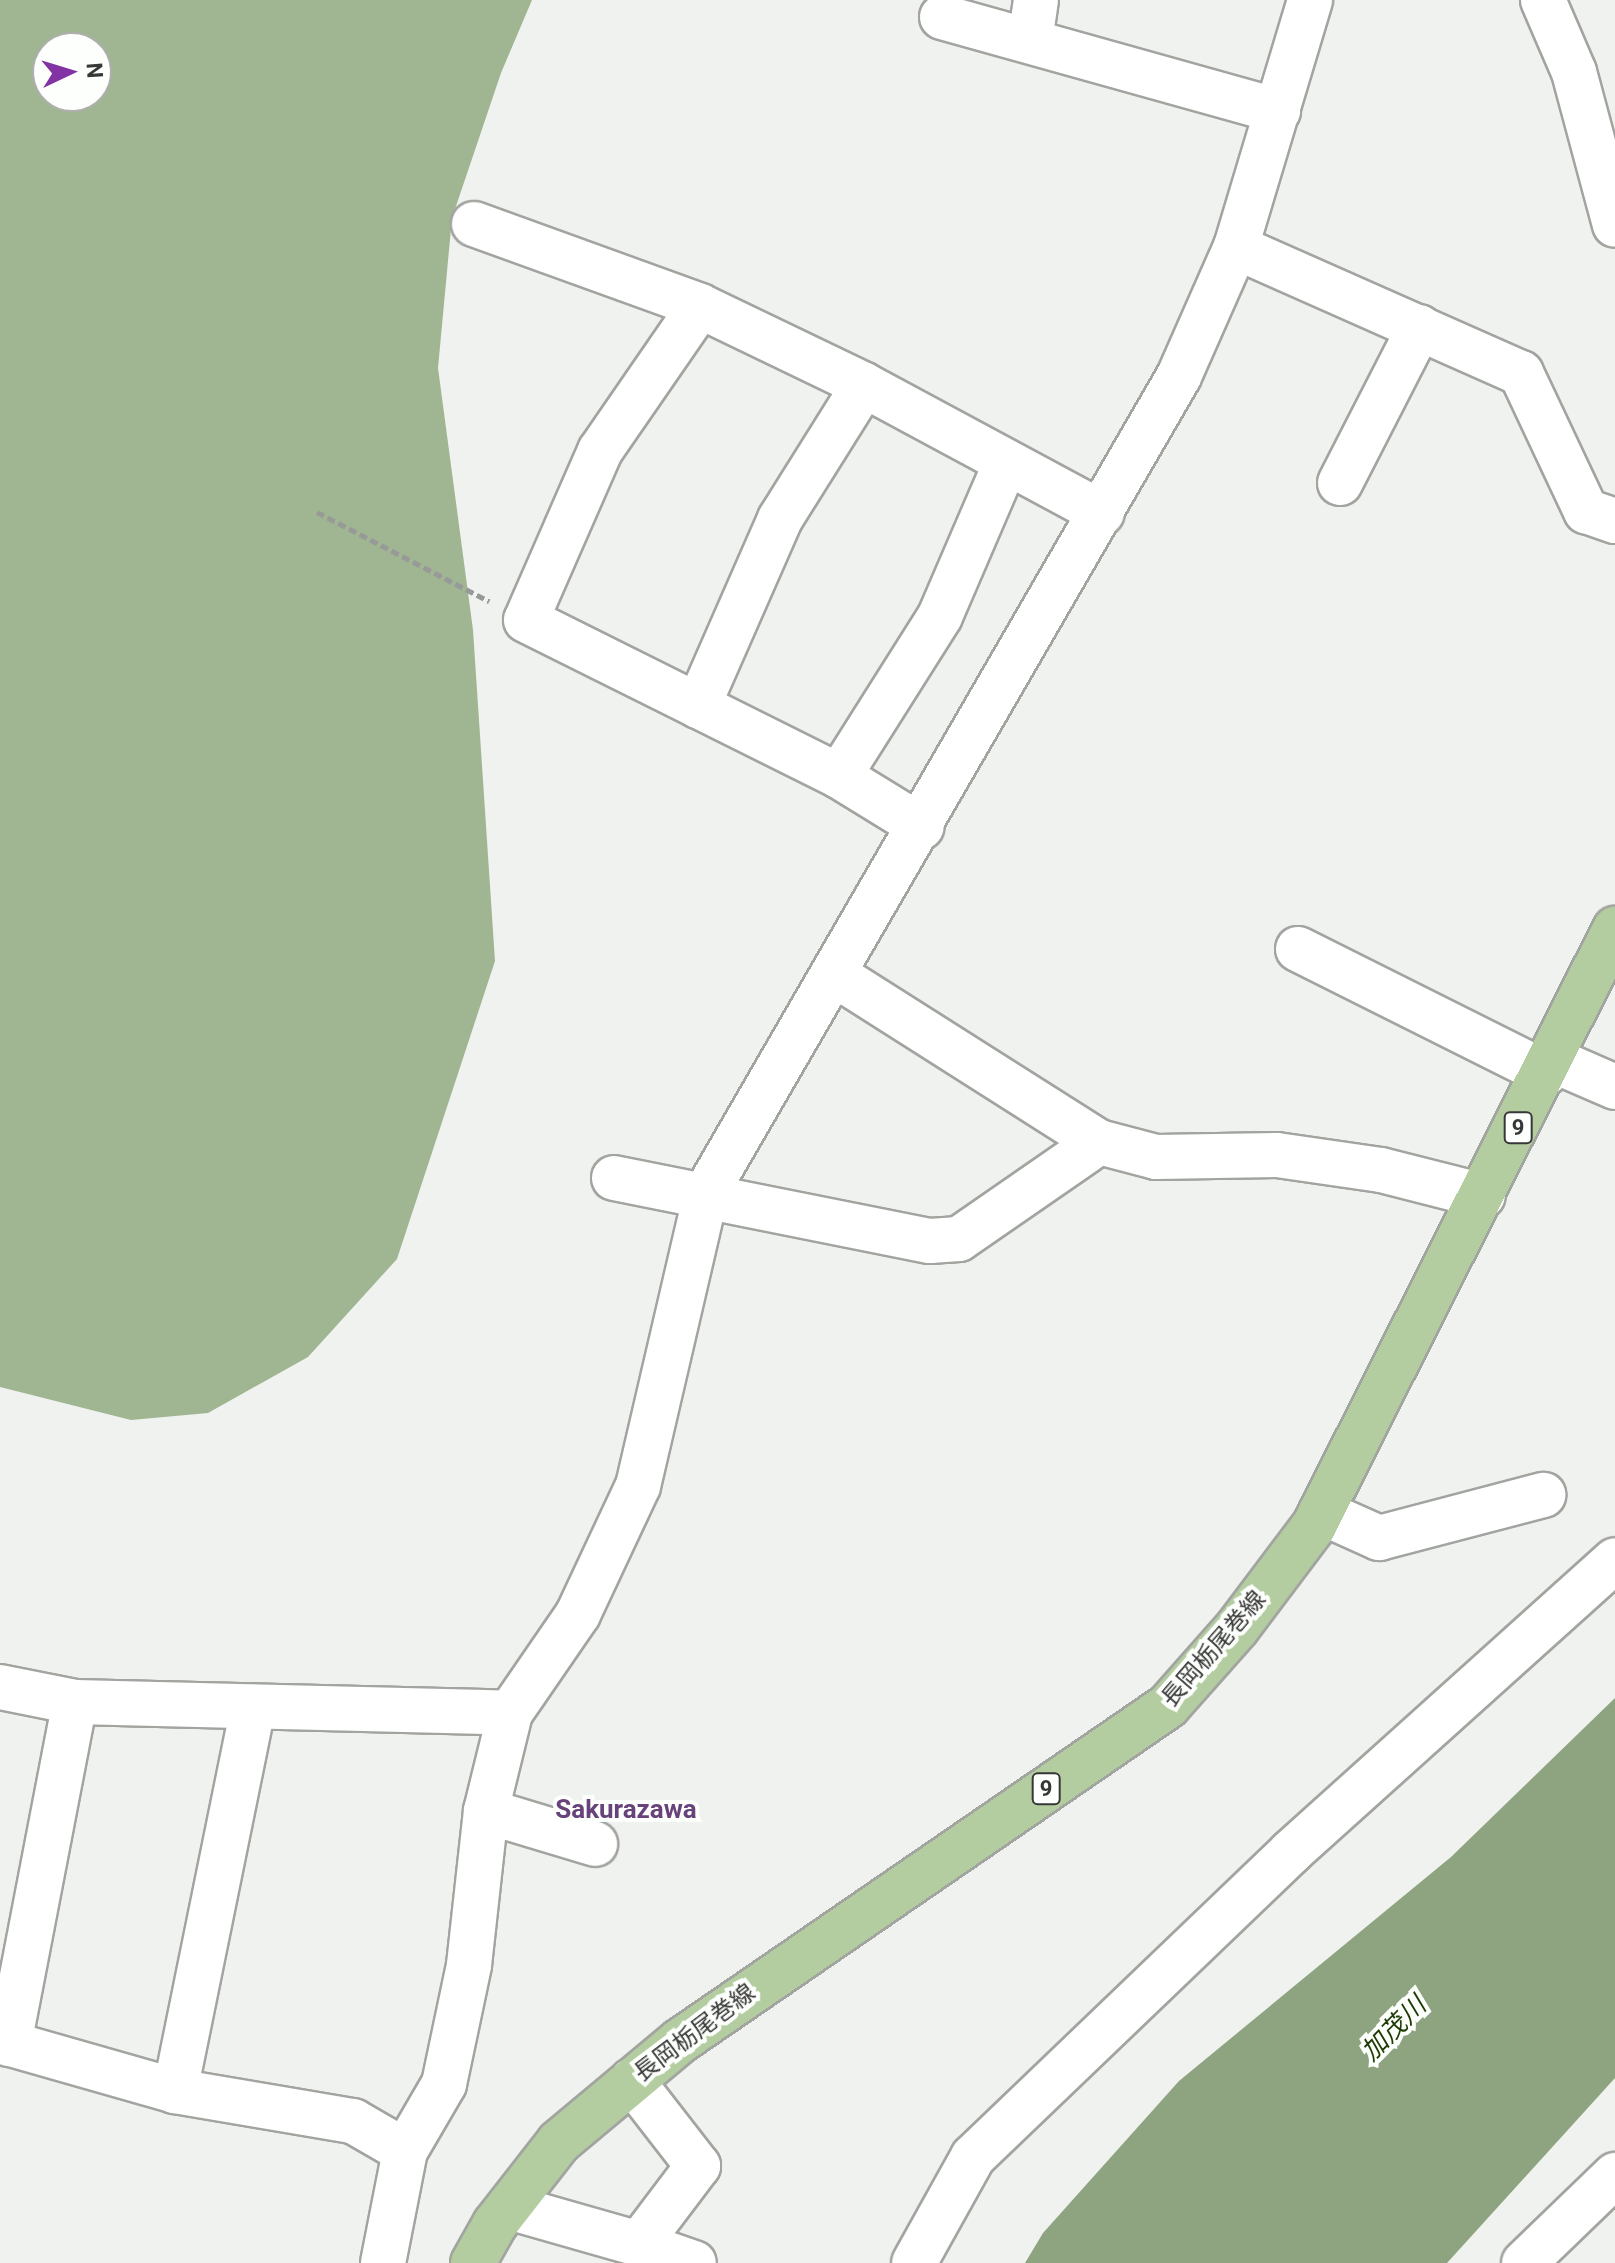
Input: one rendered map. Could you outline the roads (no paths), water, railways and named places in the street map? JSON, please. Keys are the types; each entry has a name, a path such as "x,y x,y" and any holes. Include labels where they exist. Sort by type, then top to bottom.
{"main road":[{"name":"長岡栃尾巻線","path":"473,2263 509,2207 559,2142 632,2081 796,1957 1168,1706 1237,1628 1321,1512 1550,1067 1615,929"}],"street":[{"path":"383,2263 405,2151 444,2084 469,1965 486,1811 510,1713 578,1614 638,1486 706,1193 837,976 1179,376 1236,247 1310,0"},
{"path":"1543,0 1574,72 1615,225"},
{"path":"942,17 1033,21 1278,111"},
{"path":"474,224 700,306 864,385 1102,513"},
{"path":"1236,247 1521,373 1586,511 1615,521"},
{"path":"700,306 600,451 526,620 839,776 922,827"},
{"path":"1340,483 1420,327"},
{"path":"698,706 780,519 864,385"},
{"path":"839,776 940,616 1006,463"},
{"path":"1298,949 1550,1067 1615,1087"},
{"path":"837,976 1099,1142 1156,1157 1292,1157 1381,1170 1483,1196"},
{"path":"614,1178 706,1193 930,1241 959,1239 1099,1142"},
{"path":"1321,1512 1379,1538 1543,1495"},
{"path":"914,2263 973,2157 1291,1852 1615,1560"},
{"path":"0,1687 75,1702 510,1713"},
{"path":"75,1702 5,2042 175,2091 353,2121 405,2151"},
{"path":"175,2091 253,1707"},
{"path":"486,1811 595,1844"},
{"path":"632,2081 698,2166 639,2244"},
{"path":"1524,2263 1615,2175"},
{"path":"509,2207 694,2263"}],"water":[{"name":"加茂川","path":"1615,1698 1615,2078 1447,2263 1025,2263 1043,2233 1179,2081 1451,1857"}],"district":[{"name":"Sakurazawa","path":"626,1810"}]}
